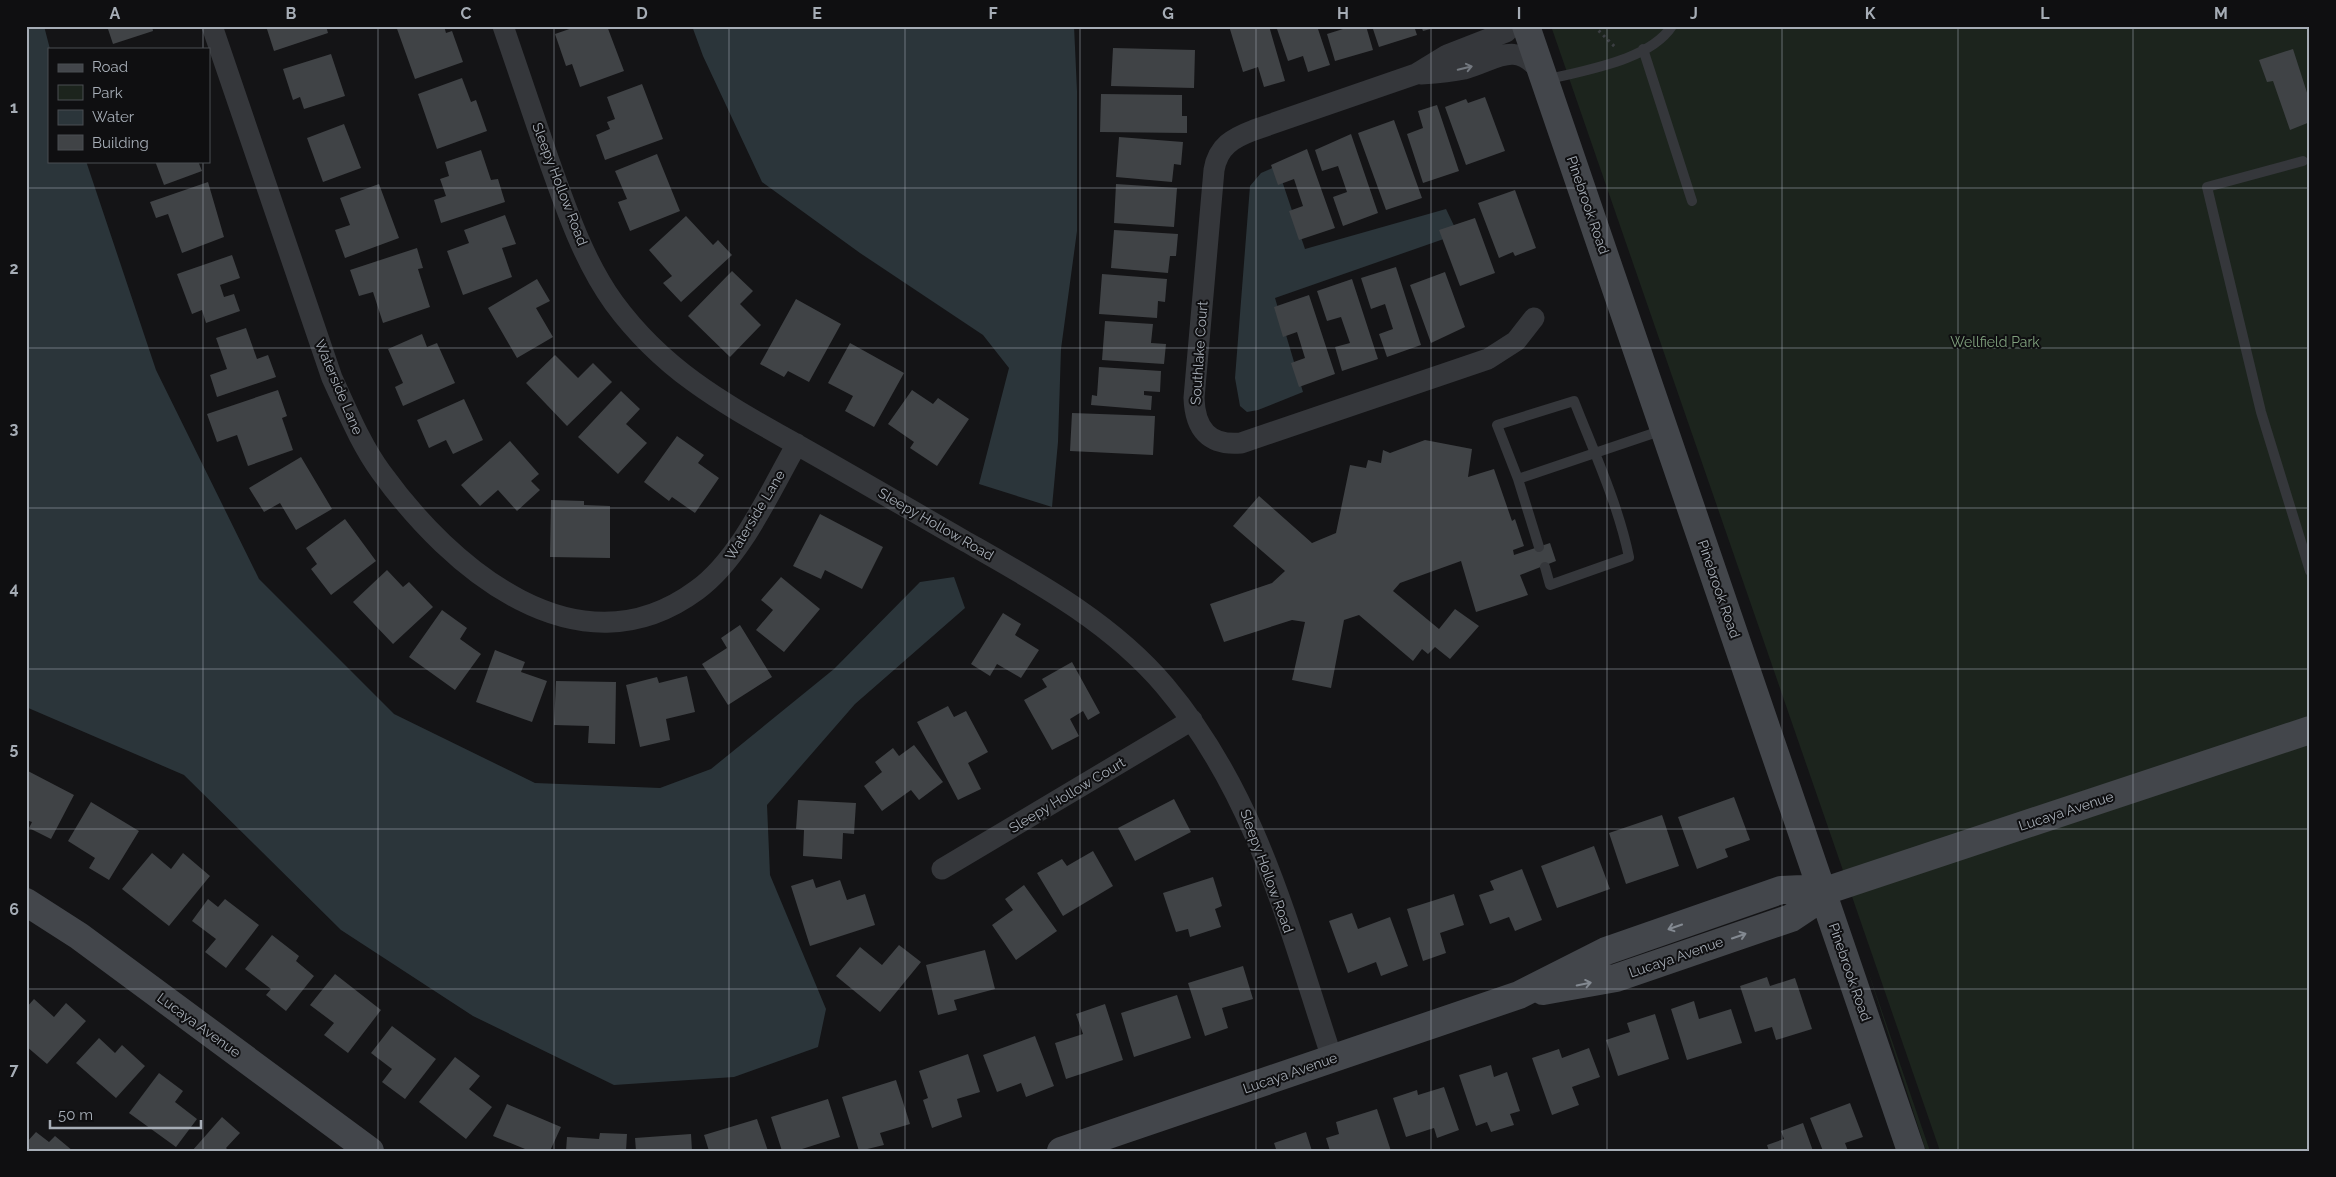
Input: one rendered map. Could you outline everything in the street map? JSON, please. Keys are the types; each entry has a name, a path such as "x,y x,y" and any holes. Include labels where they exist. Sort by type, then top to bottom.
{"street":[{"name":"Waterside Lane","path":"212,26 332,378 355,430 380,471 407,505 438,538 490,583 537,610 568,619 596,622 625,620 654,614 698,590 734,554 797,444"},
{"name":"Sleepy Hollow Road","path":"503,26 568,214 597,276 612,300 651,346 698,386 1007,565 1083,612 1116,637 1145,664 1192,720 1219,760 1243,806 1260,845 1332,1058"},
{"name":"Southlake Court","path":"1511,26 1500,35 1447,56 1416,74 1254,130 1232,139 1221,150 1214,170 1194,398 1195,417 1199,425 1211,438 1230,444 1241,443 1488,359 1516,342 1534,318"},
{"name":"Pinebrook Road","path":"1526,26 1911,1151"},
{"name":"Southlake Court","path":"1416,74 1463,69 1512,53 1528,57 1544,76"},
{"name":"Sleepy Hollow Court","path":"942,869 1192,720"},
{"name":"Lucaya Avenue","path":"1061,1151 1519,995 1616,978 1791,918 1809,906 1822,892 2310,730"},
{"name":"Lucaya Avenue","path":"26,902 79,936 370,1151"}],"lane":[{"path":"1544,76 1628,58 1666,36 1672,26"},
{"path":"1643,49 1692,201"},
{"path":"2303,161 2206,187 2261,412 2310,571"},
{"path":"1539,548 1518,479 1497,425 1574,402 1624,537 1629,557 1550,585 1545,567"},
{"path":"1518,479 1664,430"}],"path":[{"path":"1594,26 1628,58"}],"green space":[{"name":"Wellfield Park","path":"1551,26 2310,26 2310,1151 1940,1151"},
{"path":"1867,968 1930,1151 1926,1151"}],"water":[{"path":"26,26 44,26 50,48 48,48 48,162 86,162 156,370 259,579 394,714 535,783 660,788 711,769 834,669 920,582 954,577 965,608 855,704 767,805 770,875 826,1009 818,1047 734,1077 614,1085 473,1016 341,930 184,775 26,707"},
{"path":"692,26 1074,26 1077,91 1077,231 1061,349 1058,442 1052,507 979,484 1009,368 983,335 860,253 762,182 703,56"},
{"path":"1277,166 1305,249 1446,209 1458,234 1275,298 1303,392 1258,410 1247,412 1240,406 1235,378 1250,186 1261,173"}],"building":[{"path":"107,26 152,26 153,31 113,44"},
{"path":"266,26 326,26 328,33 274,51"},
{"path":"396,26 444,26 446,33 452,31 463,62 415,79"},
{"path":"578,26 607,26 624,71 580,87 572,64 566,66 555,34"},
{"path":"1229,26 1269,26 1285,81 1264,87 1258,67 1243,72"},
{"path":"1276,26 1317,26 1330,65 1308,72 1303,56 1288,61"},
{"path":"1342,26 1366,26 1373,50 1335,61 1327,34 1343,29"},
{"path":"1372,26 1414,26 1417,35 1379,47"},
{"path":"1421,26 1438,26 1438,27 1423,31"},
{"path":"1113,48 1195,50 1194,88 1111,86"},
{"path":"2293,49 2310,102 2310,122 2290,130 2273,81 2267,82 2259,60"},
{"path":"331,54 345,96 304,109 300,97 293,100 283,69"},
{"path":"462,78 471,102 476,100 487,131 437,149 418,94"},
{"path":"642,84 663,139 605,160 596,135 610,129 607,122 615,119 607,97"},
{"path":"1101,94 1182,95 1182,116 1187,116 1187,133 1100,132"},
{"path":"1485,97 1505,151 1466,165 1445,107 1466,99 1468,103"},
{"path":"1437,105 1459,171 1423,183 1407,134 1423,128 1418,111"},
{"path":"1394,120 1422,198 1386,210 1358,133"},
{"path":"344,124 361,168 323,182 307,138"},
{"path":"1351,134 1378,213 1343,226 1333,197 1347,192 1338,166 1322,171 1315,150"},
{"path":"1119,137 1183,142 1181,165 1174,164 1172,182 1116,177"},
{"path":"1307,149 1335,228 1299,240 1289,211 1303,206 1294,179 1278,185 1271,165"},
{"path":"481,150 491,180 498,179 505,202 441,223 434,200 446,196 440,179 449,176 445,162"},
{"path":"657,154 680,211 630,231 618,202 627,199 615,171"},
{"path":"155,162 198,162 202,171 164,185"},
{"path":"208,182 224,237 182,253 168,214 156,218 150,202"},
{"path":"379,184 399,238 345,258 335,230 350,225 340,198"},
{"path":"1116,184 1177,188 1174,227 1114,223"},
{"path":"1515,190 1536,248 1515,256 1513,252 1499,258 1478,203"},
{"path":"505,215 516,244 502,248 512,277 463,295 447,251 469,243 464,230"},
{"path":"686,216 713,245 718,240 732,255 681,302 663,283 672,276 649,250"},
{"path":"1475,218 1495,273 1460,286 1439,230"},
{"path":"1114,230 1178,234 1176,256 1170,256 1168,273 1111,268"},
{"path":"417,248 423,268 418,269 430,307 383,323 373,292 359,296 350,270"},
{"path":"232,255 240,278 220,285 224,297 234,294 240,311 206,323 202,310 192,314 177,274"},
{"path":"1396,267 1421,345 1387,357 1379,334 1393,329 1385,304 1371,309 1361,278"},
{"path":"732,271 753,291 740,304 761,325 730,357 688,316"},
{"path":"1445,272 1465,327 1431,343 1410,285"},
{"path":"1102,274 1167,279 1165,302 1158,301 1157,318 1099,314"},
{"path":"537,279 550,301 536,308 553,337 517,358 488,308"},
{"path":"1352,279 1378,359 1342,371 1335,347 1350,343 1341,317 1327,321 1317,291"},
{"path":"1309,295 1335,374 1299,387 1291,363 1305,358 1297,332 1283,337 1274,307"},
{"path":"796,299 841,324 809,382 788,371 784,377 760,364"},
{"path":"1105,321 1153,324 1151,343 1166,344 1164,364 1102,360"},
{"path":"246,328 257,359 268,355 276,377 217,397 210,375 227,369 216,338"},
{"path":"422,334 427,347 437,343 455,383 403,406 395,387 403,383 388,349"},
{"path":"850,343 904,373 874,427 845,411 853,396 828,383"},
{"path":"555,355 578,378 593,363 612,382 567,426 526,383"},
{"path":"1099,367 1161,371 1160,392 1144,391 1144,395 1152,396 1151,410 1091,405 1092,395 1097,396"},
{"path":"278,390 287,416 282,418 293,450 248,466 237,435 217,442 207,414"},
{"path":"912,390 933,404 938,398 969,419 937,466 910,448 914,442 888,424"},
{"path":"621,391 640,409 626,424 647,443 618,474 578,437"},
{"path":"464,399 483,440 453,454 446,440 429,448 417,420"},
{"path":"1072,413 1155,416 1153,455 1070,451"},
{"path":"677,436 704,455 698,463 719,478 695,513 672,497 669,501 644,482"},
{"path":"1425,440 1472,449 1468,477 1494,469 1512,521 1515,519 1524,546 1513,550 1514,555 1550,543 1556,561 1520,575 1528,595 1476,612 1461,561 1400,583 1393,591 1439,629 1455,609 1479,626 1450,659 1435,647 1428,654 1422,649 1413,661 1359,615 1344,620 1331,688 1292,680 1305,622 1292,620 1224,642 1210,604 1272,583 1285,571 1233,526 1259,496 1312,543 1336,533 1350,465 1366,468 1368,460 1381,463 1383,450 1390,453"},
{"path":"510,441 539,474 531,481 540,490 517,511 498,490 480,506 461,485"},
{"path":"301,457 332,509 296,530 280,503 264,512 249,488"},
{"path":"551,500 584,501 584,505 610,506 610,558 550,557"},
{"path":"820,514 883,547 862,589 825,570 821,579 793,566"},
{"path":"345,519 376,561 331,595 311,569 317,564 306,548"},
{"path":"387,570 403,587 409,582 433,607 393,644 353,602"},
{"path":"781,577 820,609 784,652 756,630 773,610 761,600"},
{"path":"442,610 467,628 460,639 481,654 455,690 409,657"},
{"path":"1003,613 1021,624 1015,635 1039,650 1021,678 997,664 990,676 971,664"},
{"path":"740,625 772,677 728,705 702,664 727,648 721,638"},
{"path":"495,650 525,662 521,672 547,681 532,722 476,702"},
{"path":"1072,662 1100,713 1088,720 1083,711 1070,719 1079,736 1052,750 1024,700 1047,687 1042,679"},
{"path":"687,676 695,712 666,719 670,740 640,747 626,685 657,677 659,683"},
{"path":"556,681 616,682 615,744 588,743 589,726 554,725"},
{"path":"948,706 954,717 966,711 988,752 968,763 981,789 958,800 917,722"},
{"path":"914,745 943,782 919,800 911,790 882,811 864,786 882,772 875,762 893,748 899,756"},
{"path":"26,770 74,795 51,839 29,828 32,822 26,820"},
{"path":"1734,797 1750,840 1725,849 1728,857 1697,869 1678,817"},
{"path":"1174,799 1191,832 1135,861 1118,828"},
{"path":"798,800 856,803 854,834 843,833 842,859 803,856 804,830 796,829"},
{"path":"91,802 139,831 109,880 89,868 95,858 68,841"},
{"path":"1662,815 1679,866 1626,884 1609,833"},
{"path":"1594,846 1610,889 1557,908 1541,866"},
{"path":"1093,851 1113,886 1063,916 1037,873 1062,859 1067,866"},
{"path":"152,853 171,869 183,853 210,876 169,926 122,889"},
{"path":"1522,869 1542,920 1515,931 1509,917 1490,924 1479,895 1494,890 1490,881"},
{"path":"1213,877 1222,906 1215,909 1221,927 1190,937 1188,929 1176,932 1163,893"},
{"path":"813,879 816,888 840,880 847,900 865,894 875,925 810,946 791,886"},
{"path":"1024,885 1057,931 1016,960 992,925 1013,910 1005,899"},
{"path":"1454,894 1464,925 1440,933 1446,953 1423,961 1407,909"},
{"path":"208,899 218,907 225,899 259,925 226,968 205,952 216,939 192,921"},
{"path":"1352,913 1358,929 1390,917 1408,966 1381,976 1376,962 1348,973 1329,921"},
{"path":"272,935 299,956 296,961 314,976 286,1011 266,995 271,989 245,969"},
{"path":"899,945 921,962 880,1012 836,976 860,947 882,965"},
{"path":"985,950 995,989 954,1000 957,1010 938,1015 926,965"},
{"path":"1243,966 1253,999 1222,1008 1228,1028 1205,1036 1188,983"},
{"path":"335,974 381,1010 348,1053 324,1035 334,1023 310,1005"},
{"path":"1767,977 1770,986 1795,978 1812,1029 1776,1040 1772,1027 1755,1032 1740,986"},
{"path":"1177,995 1191,1038 1134,1057 1121,1013"},
{"path":"34,999 54,1017 66,1003 86,1021 47,1064 26,1046 26,1008"},
{"path":"1694,1001 1699,1019 1731,1009 1742,1043 1687,1060 1671,1009"},
{"path":"1105,1004 1123,1060 1066,1079 1055,1043 1083,1034 1076,1014"},
{"path":"1655,1014 1669,1059 1618,1076 1606,1040 1630,1032 1627,1023"},
{"path":"392,1026 436,1059 405,1099 382,1082 392,1069 371,1053"},
{"path":"1035,1036 1054,1086 1026,1097 1021,1083 997,1092 983,1055"},
{"path":"99,1038 115,1053 122,1045 145,1066 116,1098 76,1063"},
{"path":"1589,1048 1600,1077 1572,1087 1579,1105 1552,1115 1532,1058 1559,1049 1562,1058"},
{"path":"968,1054 980,1092 957,1099 962,1117 932,1128 923,1100 928,1098 919,1071"},
{"path":"455,1057 480,1076 469,1089 492,1107 466,1139 419,1102"},
{"path":"1491,1065 1494,1077 1507,1072 1520,1111 1510,1114 1514,1125 1491,1132 1487,1122 1476,1126 1459,1075"},
{"path":"159,1073 183,1091 175,1102 197,1119 176,1147 129,1113"},
{"path":"896,1080 910,1124 880,1133 884,1145 859,1151 842,1097"},
{"path":"1444,1087 1459,1130 1437,1138 1434,1128 1406,1137 1393,1098 1417,1090 1418,1095"},
{"path":"828,1099 840,1137 802,1149 803,1151 782,1151 771,1117"},
{"path":"1850,1103 1863,1137 1845,1143 1848,1151 1823,1151 1810,1118"},
{"path":"507,1104 561,1127 550,1151 524,1151 525,1149 493,1136"},
{"path":"1377,1109 1391,1151 1330,1151 1326,1138 1339,1134 1336,1122"},
{"path":"222,1117 240,1133 226,1148 229,1151 192,1151"},
{"path":"757,1119 768,1151 709,1151 704,1135"},
{"path":"1803,1123 1813,1151 1769,1151 1767,1145 1784,1139 1781,1131"},
{"path":"36,1132 49,1142 55,1136 73,1151 26,1151 26,1143"},
{"path":"1306,1132 1312,1151 1272,1151 1276,1149 1274,1143"},
{"path":"600,1133 627,1134 626,1151 566,1151 567,1137 599,1139"},
{"path":"691,1134 692,1151 636,1151 635,1138"}]}
